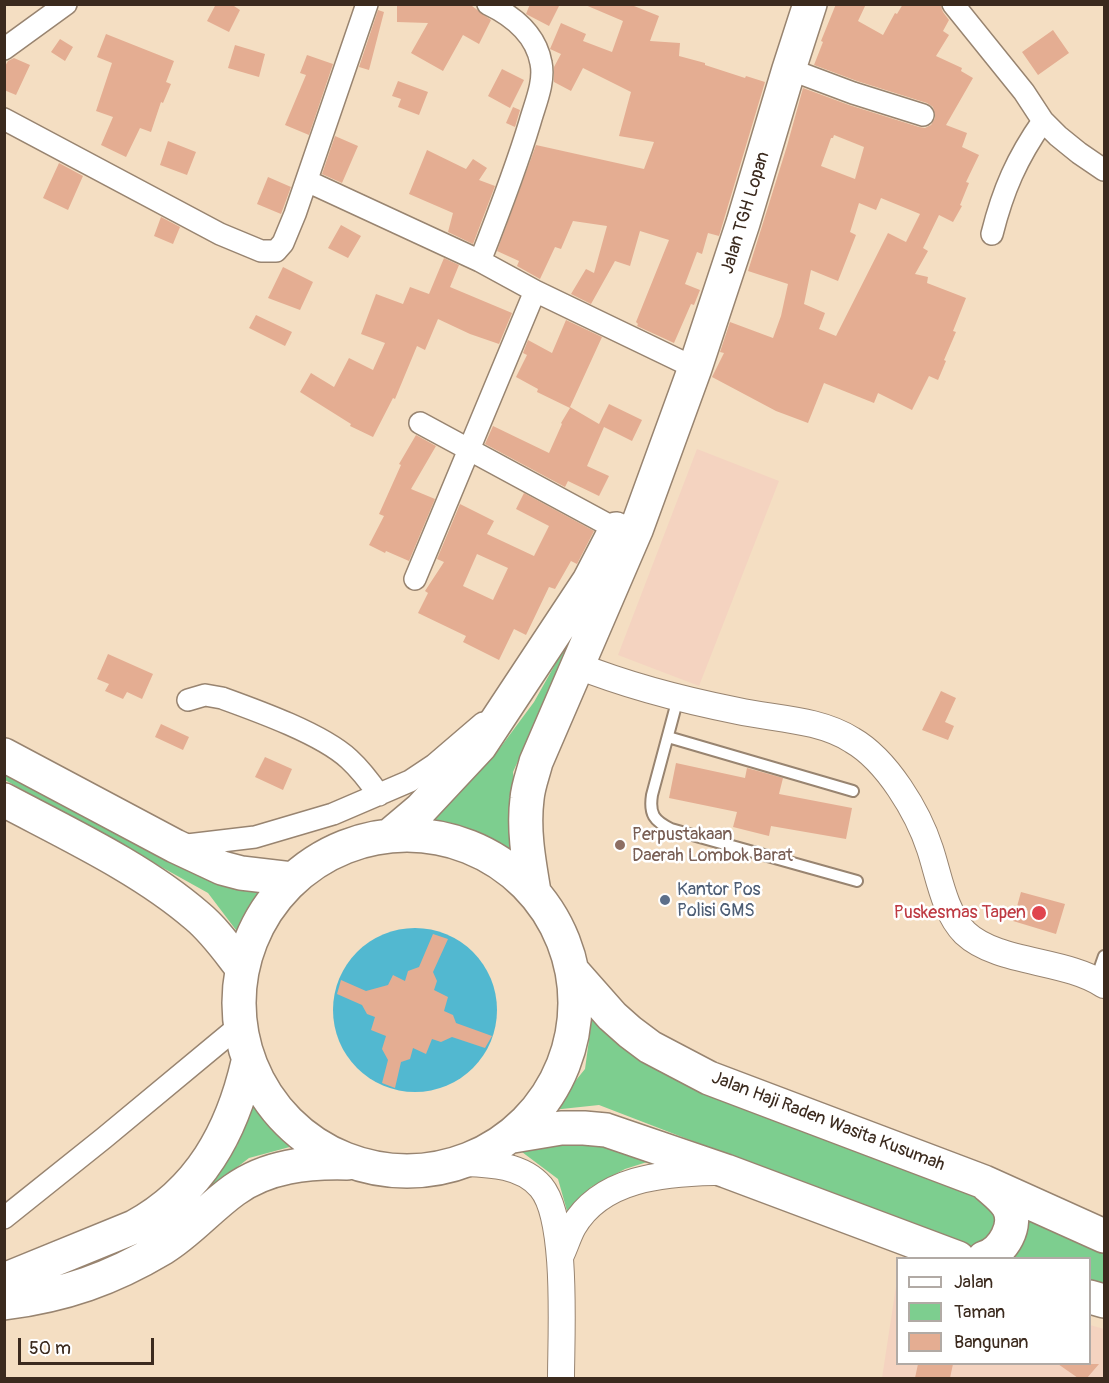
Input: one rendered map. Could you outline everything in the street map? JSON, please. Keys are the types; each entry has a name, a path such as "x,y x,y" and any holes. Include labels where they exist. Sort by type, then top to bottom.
{"highway":[{"name":"Jalan TGH Lopan","path":"674,419 740,233 810,4"},
{"path":"534,892 527,851 527,798 543,742 576,665 616,529 674,419"},
{"path":"389,836 421,809 480,746 513,699 600,587 636,530 674,419"},
{"path":"4,755 175,846 222,868 241,873 292,879"},
{"path":"4,800 92,848 178,901 217,935 242,968"},
{"path":"4,1303 68,1292 118,1273 165,1246 234,1190 266,1174 317,1162 352,1163 389,1171 427,1171 464,1163 490,1151 513,1136 545,1103 566,1063 576,1019 574,974 560,930 534,892 513,872 488,855 461,844 432,837 389,836 373,838 344,847 316,861 292,879 264,912 245,952 238,988 239,1026 248,1062 272,1105 308,1140 352,1163"},
{"name":"Jalan Haji Raden Wasita Kusumah","path":"574,974 612,1016 630,1032 650,1047 709,1078 984,1182 1104,1236"},
{"path":"4,1280 134,1227 149,1219 175,1198 194,1179 226,1131 241,1091 248,1062"},
{"path":"513,1136 561,1128 606,1130 726,1171 955,1257"},
{"path":"984,1182 1008,1206 1012,1219 1010,1231 1003,1244 986,1257"}],"street":[{"path":"4,49 66,4"},
{"path":"4,118 220,234 261,251 273,252 280,249 307,181 367,4"},
{"path":"480,261 519,156 542,80 542,65 534,43 518,22 488,4"},
{"path":"953,4 1024,92 1043,121 1079,153 1104,170"},
{"path":"789,69 844,90 923,115"},
{"path":"992,234 1008,180 1026,145 1043,121"},
{"path":"307,181 480,261 535,291 694,368"},
{"path":"415,579 535,291"},
{"path":"420,423 469,452 616,529"},
{"path":"576,665 678,698 824,728 851,739 866,749 894,780 914,813 929,847 950,908 957,924 965,932 983,945 996,950 1102,973"},
{"path":"188,700 205,695 222,698 328,744 347,757 363,773 379,795"},
{"path":"175,846 255,837 333,814 379,795 410,781 434,765 513,699"},
{"path":"4,1218 105,1138 239,1026"},
{"path":"464,1163 500,1165 509,1168 532,1179 542,1188 550,1202 560,1257 561,1378"},
{"path":"560,1257 574,1226 585,1212 596,1201 614,1190 634,1181 654,1176 726,1171"}],"lane":[{"path":"678,698 651,804 656,821 671,829 857,881"},
{"path":"668,737 853,791"}],"shaded area":[{"path":"697,449 779,481 699,686 618,655"},
{"path":"896,1287 896,1365 1091,1365 1091,1325 1104,1329 1104,1378 882,1378"}],"green space":[{"path":"593,597 513,772 524,864 489,838 452,825 424,823 494,756 534,702"},
{"path":"4,762 271,888 251,910 239,934 208,893 5,780"},
{"path":"592,1018 999,1200 1008,1220 978,1251 599,1105 552,1110 585,1069"},
{"path":"253,1097 297,1145 249,1158 135,1246 82,1270 15,1287 143,1229 237,1146"},
{"path":"576,1128 663,1157 625,1169 591,1187 569,1218 558,1179 522,1152 542,1141"},
{"path":"1025,1218 1104,1247 1104,1296 1091,1292 1091,1257 1013,1257 1020,1246"}],"water":[{"path":"415,928 446,934 473,952 491,979 497,1010 491,1041 473,1068 446,1086 415,1092 384,1086 357,1068 339,1041 333,1010 339,979 357,952 384,934"}],"building":[{"path":"216,4 231,4 240,10 229,32 207,21"},
{"path":"397,4 472,6 491,20 479,44 463,35 443,71 411,53 428,23 397,22"},
{"path":"530,4 560,4 549,26 526,14"},
{"path":"583,4 629,4 659,16 650,41 680,43 679,56 745,78 746,76 765,82 719,236 708,233 702,254 697,252 685,284 700,290 694,305 691,304 674,343 637,326 636,322 669,240 640,231 630,266 615,261 591,304 571,294 586,269 594,273 607,226 573,221 561,249 555,247 540,279 517,266 519,261 497,251 536,145 644,169 654,142 619,136 631,92 583,68 571,91 554,82 554,67 561,54 550,49 561,23 586,34 583,41 612,52 623,21"},
{"path":"836,4 866,4 858,21 883,35 895,13 897,14 903,4 940,4 949,20 943,31 949,35 936,56 962,68 961,71 973,78 946,125 967,133 962,147 979,155 966,182 969,183 960,205 962,206 953,222 939,215 923,248 928,251 915,274 928,277 927,283 966,298 938,380 929,376 912,410 878,393 874,403 824,383 808,423 776,411 712,377 724,353 720,352 730,322 773,338 781,316 788,284 748,271 803,88 919,127 925,128 931,125 935,118 933,107 927,103 814,65 823,42 821,41","holes":["834,135 864,147 855,179 821,166","881,198 920,214 906,242 888,233 836,336 819,329 825,313 804,304 811,270 838,281 856,235 850,232 859,203 876,210"]},
{"path":"378,10 384,12 369,70 359,67"},
{"path":"1053,30 1069,53 1038,75 1022,52"},
{"path":"106,34 174,61 166,82 171,84 163,103 161,102 151,132 140,128 126,157 101,145 113,117 96,111 112,63 97,57"},
{"path":"60,39 73,47 65,61 51,52"},
{"path":"235,45 265,54 259,77 228,68"},
{"path":"307,55 333,64 309,135 285,125 306,75 300,73"},
{"path":"14,58 30,65 16,95 4,90 4,68 8,61"},
{"path":"502,69 524,80 510,108 488,96"},
{"path":"398,81 428,92 419,115 398,107 401,99 392,96"},
{"path":"513,107 520,110 515,127 506,123"},
{"path":"335,136 358,146 342,183 322,174"},
{"path":"168,141 196,152 187,175 160,165"},
{"path":"427,150 466,169 473,159 487,168 479,180 495,186 473,244 448,232 453,213 409,194"},
{"path":"59,163 83,176 68,210 43,198"},
{"path":"268,177 291,187 281,214 257,204"},
{"path":"161,217 180,227 173,244 154,236"},
{"path":"341,225 361,236 348,258 328,248"},
{"path":"444,258 459,265 450,287 512,313 499,344 438,319 425,350 417,346 395,399 393,398 373,437 350,426 351,424 300,392 311,373 334,387 349,358 373,370 385,343 361,334 376,294 403,304 410,287 429,294"},
{"path":"283,267 313,282 300,310 268,298"},
{"path":"256,315 292,332 285,346 249,328"},
{"path":"566,320 602,337 570,407 599,424 609,404 642,420 632,441 604,427 587,466 609,476 599,496 568,481 565,487 485,444 493,426 549,453 561,423 570,408 537,392 538,389 516,377 527,355 523,353 528,340 552,353"},
{"path":"416,435 436,446 411,489 435,499 409,561 369,545 384,516 379,514 401,465 399,464"},
{"path":"524,493 594,531 577,564 571,561 555,589 549,587 526,635 514,629 499,660 463,642 466,636 418,613 428,593 425,591 444,562 437,559 460,504 494,521 487,534 534,556 549,526 516,509","holes":["477,554 508,568 493,600 463,586"]},
{"path":"108,654 153,674 142,699 127,692 123,699 105,691 109,684 97,679"},
{"path":"941,691 956,698 945,722 954,726 948,740 922,730"},
{"path":"161,724 189,737 183,750 155,737"},
{"path":"265,757 292,769 283,790 255,777"},
{"path":"676,763 745,778 747,768 783,778 779,794 852,808 846,839 771,826 769,836 733,827 737,812 669,798"},
{"name":"Puskesmas Tapen","path":"1021,892 1065,904 1056,934 1013,921"},
{"path":"433,934 448,939 433,972 437,981 434,990 448,997 444,1011 453,1015 456,1023 492,1036 485,1048 452,1037 441,1042 432,1039 426,1054 413,1048 410,1059 401,1062 395,1088 382,1083 388,1060 382,1049 386,1036 371,1030 375,1017 367,1014 362,1005 337,994 341,980 366,991 388,985 393,975 405,981 408,971 419,967"},
{"path":"1099,1364 1087,1378 1078,1378 1059,1365"},
{"path":"918,1365 953,1365 950,1378 915,1378"}],"place":[{"name":"Perpustakaan Daerah Lombok Barat","path":"620,845"},
{"name":"Kantor Pos Polisi GMS","path":"665,900"},
{"name":"Puskesmas Tapen","path":"1039,913"}]}
